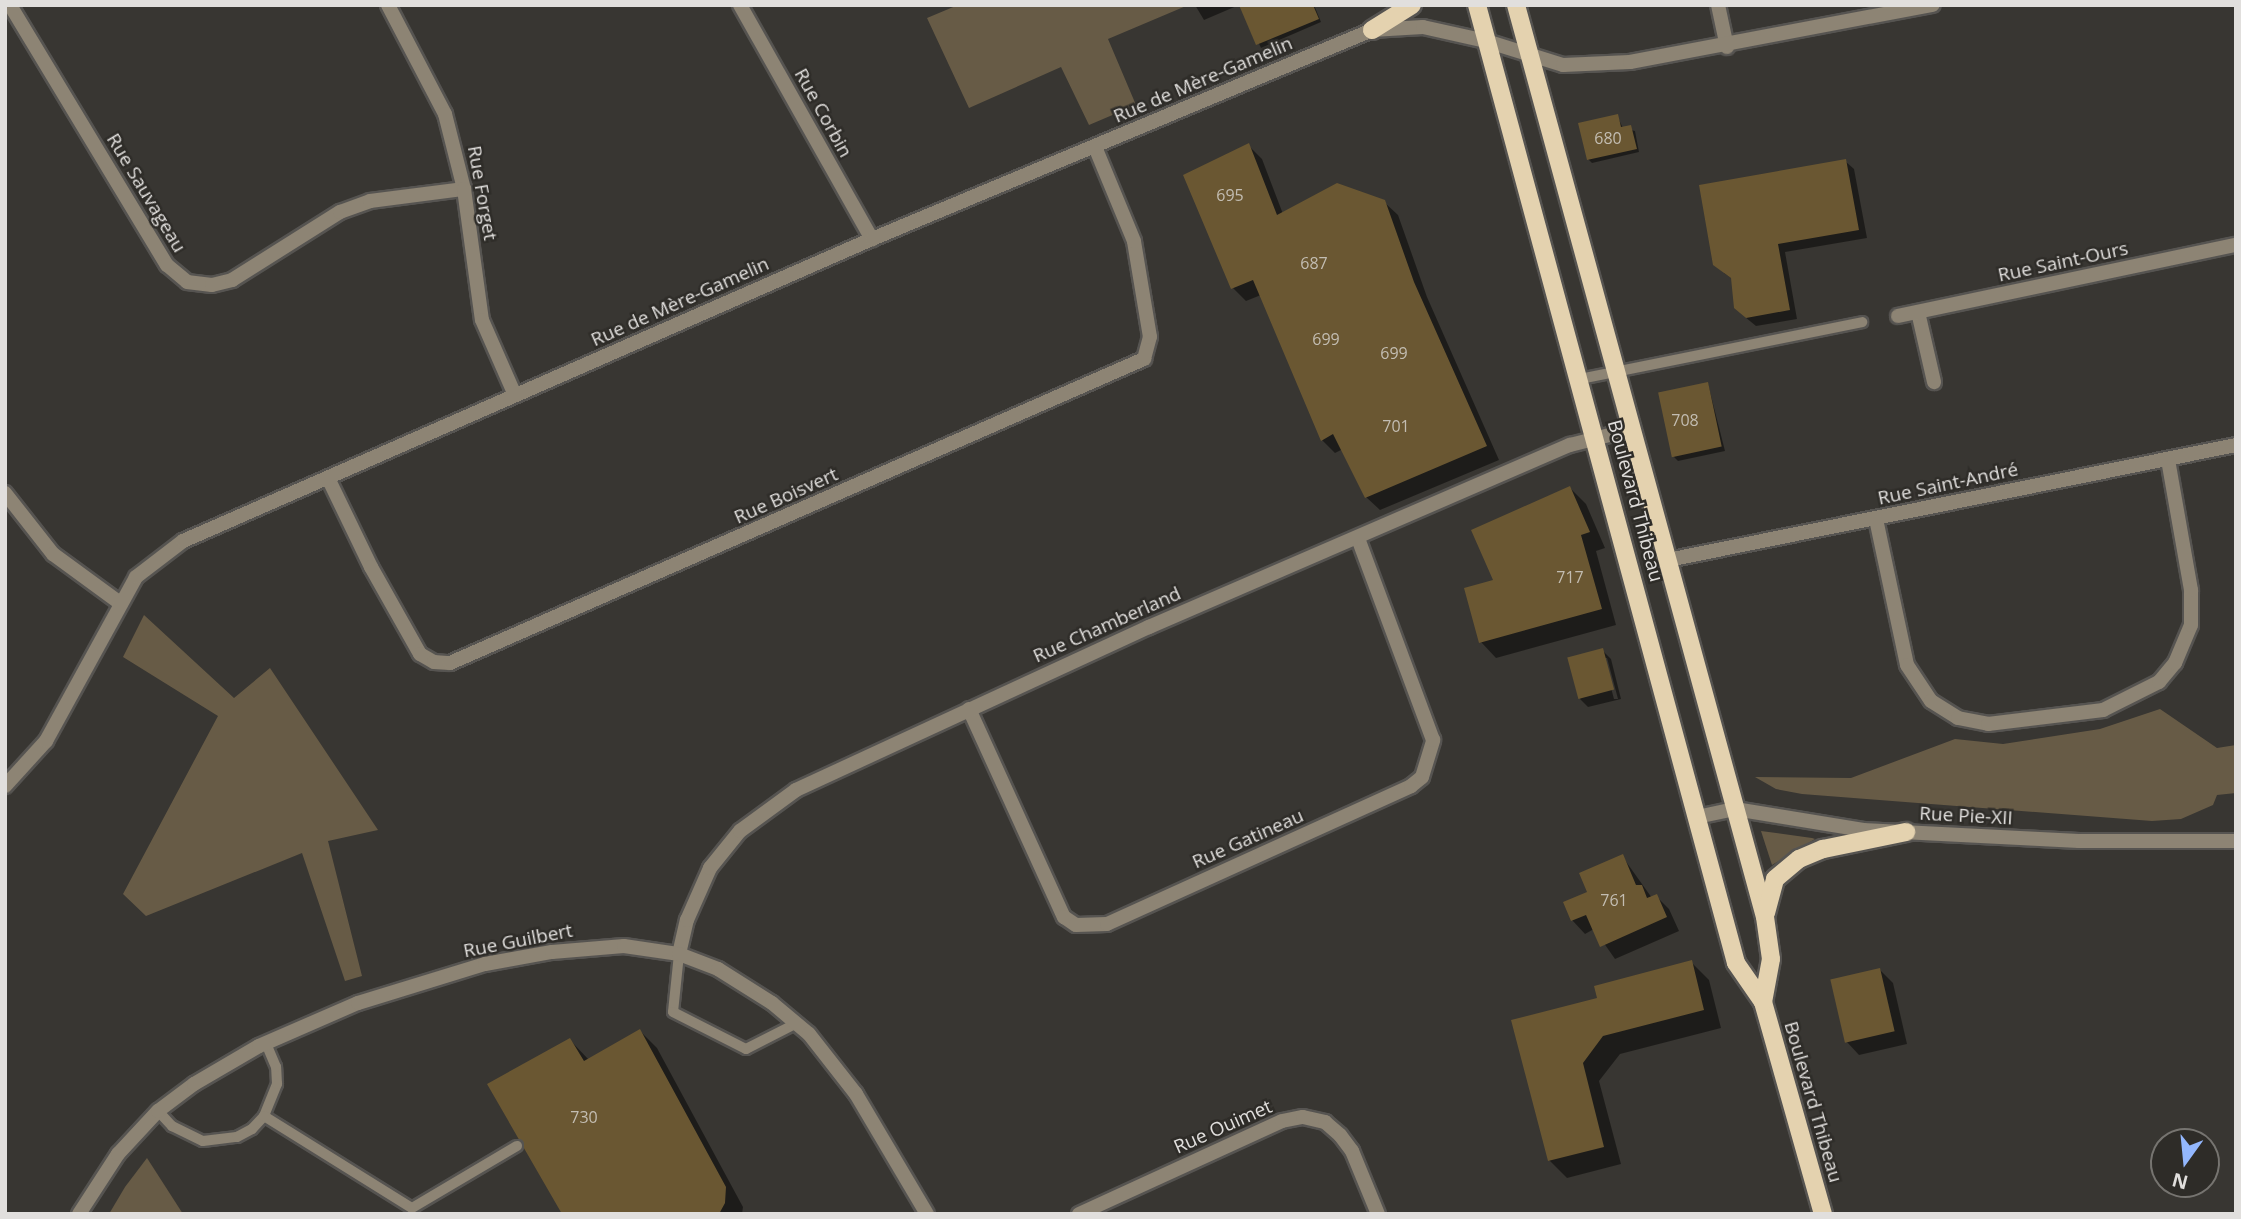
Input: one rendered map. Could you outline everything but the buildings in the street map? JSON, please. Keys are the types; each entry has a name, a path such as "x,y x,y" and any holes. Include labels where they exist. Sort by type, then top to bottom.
{"main road":[{"path":"1372,30 1412,5"},
{"name":"Boulevard Thibeau","path":"1477,5 1737,963 1763,1002 1822,1214"},
{"name":"Boulevard Thibeau","path":"1516,5 1765,917 1771,959 1763,1002"},
{"path":"1765,917 1775,879 1799,859 1823,849 1906,832"}],"street":[{"name":"Rue Sauvageau","path":"10,5 167,265 187,282 203,286 232,279 340,212 370,201 464,189"},
{"name":"Rue Forget","path":"388,5 445,114 464,189 482,320 515,395"},
{"name":"Rue Corbin","path":"740,5 872,239"},
{"path":"1718,5 1727,47"},
{"name":"Rue de Mère-Gamelin","path":"5,786 46,741 136,577 166,551 872,239 1372,30 1423,27 1486,41 1563,65 1630,62 1727,47 1933,5"},
{"name":"Rue Boisvert","path":"328,478 371,568 421,654 434,662 450,663 1144,359 1150,337 1133,241 1095,147"},
{"name":"Rue Saint-Ours","path":"1898,316 2236,245"},
{"path":"1918,312 1934,382"},
{"name":"Rue Chamberland","path":"679,954 687,920 710,868 759,815 813,781 969,709 1570,445 1633,429"},
{"name":"Rue Saint-André","path":"1668,561 2236,445"},
{"path":"1876,519 1907,665 1931,701 1958,718 1988,724 2103,710 2159,682 2175,663 2191,625 2191,590 2168,459"},
{"path":"5,493 53,554 120,603"},
{"name":"Rue Gatineau","path":"969,709 1064,917 1076,925 1107,924 1411,786 1422,777 1433,740 1358,538"},
{"name":"Rue Pie-XII","path":"1697,817 1735,809 1838,828 2103,842 2236,841"},
{"name":"Rue Guilbert","path":"79,1214 118,1154 159,1111 215,1070 266,1043 358,1003 502,960 609,947 679,954 732,976 797,1023 848,1081 926,1214"},
{"name":"Rue Ouimet","path":"1079,1214 1282,1121 1303,1116 1325,1122 1340,1135 1352,1151 1378,1214"}],"lane":[{"path":"1580,379 1862,322"},
{"path":"679,954 673,1012 746,1049 797,1023"},
{"path":"159,1111 172,1126 203,1141 237,1137 264,1116 277,1084 276,1067 266,1043"},
{"path":"264,1116 412,1208 517,1146"}],"shaded area":[{"path":"958,5 1186,6 1108,39 1136,105 1089,125 1061,67 969,108 927,18"},
{"path":"144,615 234,698 270,668 378,830 328,841 362,976 345,981 302,853 146,916 123,894 218,716 123,657"},
{"path":"2160,709 2217,748 2236,745 2236,793 2217,795 2213,805 2181,819 2152,821 1802,794 1776,789 1755,777 1851,778 1955,739 2003,744 2100,729"},
{"path":"1761,831 1812,838 1815,839 1772,865"},
{"path":"147,1158 183,1214 109,1214 125,1187"}]}
